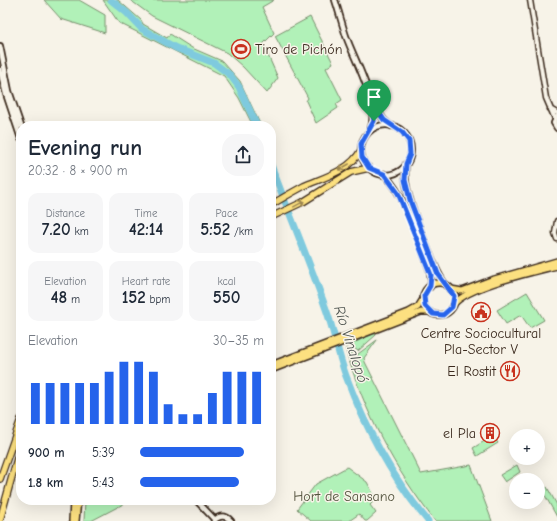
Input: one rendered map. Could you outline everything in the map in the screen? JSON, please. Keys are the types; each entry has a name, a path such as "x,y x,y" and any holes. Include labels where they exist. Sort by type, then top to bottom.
{"highway":[{"path":"276,202 349,165 361,150"},
{"path":"276,215 303,202 351,172 369,168"},
{"path":"0,479 16,433"},
{"path":"0,520 16,462"}],"main road":[{"path":"336,0 345,34 371,101 374,121 370,130 363,139 361,150 362,157 369,168 384,174 394,185 403,203 430,271 432,280 430,286 425,292 424,299 425,306 430,312"},
{"path":"0,46 8,85 19,121"},
{"path":"0,70 16,124"},
{"path":"371,101 384,120 402,132 409,141 410,154 406,164 405,180 410,200 438,274 454,296 454,304"},
{"path":"556,118 555,124 557,128"},
{"path":"370,130 380,126 391,126"},
{"path":"384,174 396,172 406,164"},
{"path":"430,286 438,284 462,291 491,280 557,261"},
{"path":"276,364 422,311 443,315 450,311 454,304 464,296 502,281 557,266"},
{"path":"349,338 409,312 418,306 424,299"},
{"path":"276,368 322,348"},
{"path":"72,521 73,505"},
{"path":"76,521 78,505"},
{"path":"200,505 214,520 222,516 231,521"}],"street":[{"path":"530,0 540,51 546,98 550,109 556,118"},
{"path":"550,109 557,114"},
{"path":"557,221 555,234 557,239"}],"green space":[{"path":"44,0 79,0 105,15 105,33 61,19"},
{"path":"103,0 118,0 141,20 143,24 167,38 170,34 192,48 222,61 240,81 259,121 250,121 239,98 224,76 119,23"},
{"name":"Tiro de Pichón","path":"130,0 274,0 262,7 274,33 263,44 278,78 267,93 243,67 227,53 152,16"},
{"path":"310,17 333,63 326,68 342,100 336,104 338,108 316,123 306,101 308,98 275,36"},
{"path":"527,292 544,320 530,328 521,315 506,324 497,310"},
{"path":"374,333 376,335 358,351 350,345"},
{"path":"377,340 364,358 365,362 421,474 471,465 492,521 435,521 420,502 382,440 362,396 346,350 346,348 353,354 349,358 352,367 358,354"},
{"path":"493,436 498,443 477,456 473,448"},
{"path":"517,465 520,472 509,473 509,479 505,482 500,475"},
{"name":"Hort de Sansano","path":"347,467 367,482 376,499 370,505 376,513 367,521 365,521 359,514 349,521 311,521 297,509 316,484"},
{"path":"547,487 557,505 557,517 545,495 545,488"},
{"path":"85,505 121,505 91,521 84,521"}],"waterway":[{"name":"Río Vinalopó","path":"111,0 127,13 142,29 176,48 214,63 230,75 239,87 255,121"},
{"name":"Río Vinalopó","path":"276,178 329,317 346,376 362,414 381,452 403,488 428,521"}],"place":[{"name":"Tiro de Pichón","path":"241,49"},
{"name":"Centre Sociocultural Pla-Sector V","path":"481,312"},
{"name":"El Rostit","path":"510,371"},
{"name":"el Pla","path":"490,433"}],"route":[{"path":"371,101 384,120 391,126 399,129 409,141 410,154 406,164 405,180 410,200 438,274 446,286 451,289 455,299 450,311 443,315 433,314 427,310 425,306 425,292 430,286 432,280 430,271 403,203 394,185 384,174 374,172 369,168 362,157 361,144 374,121 371,101"}]}
